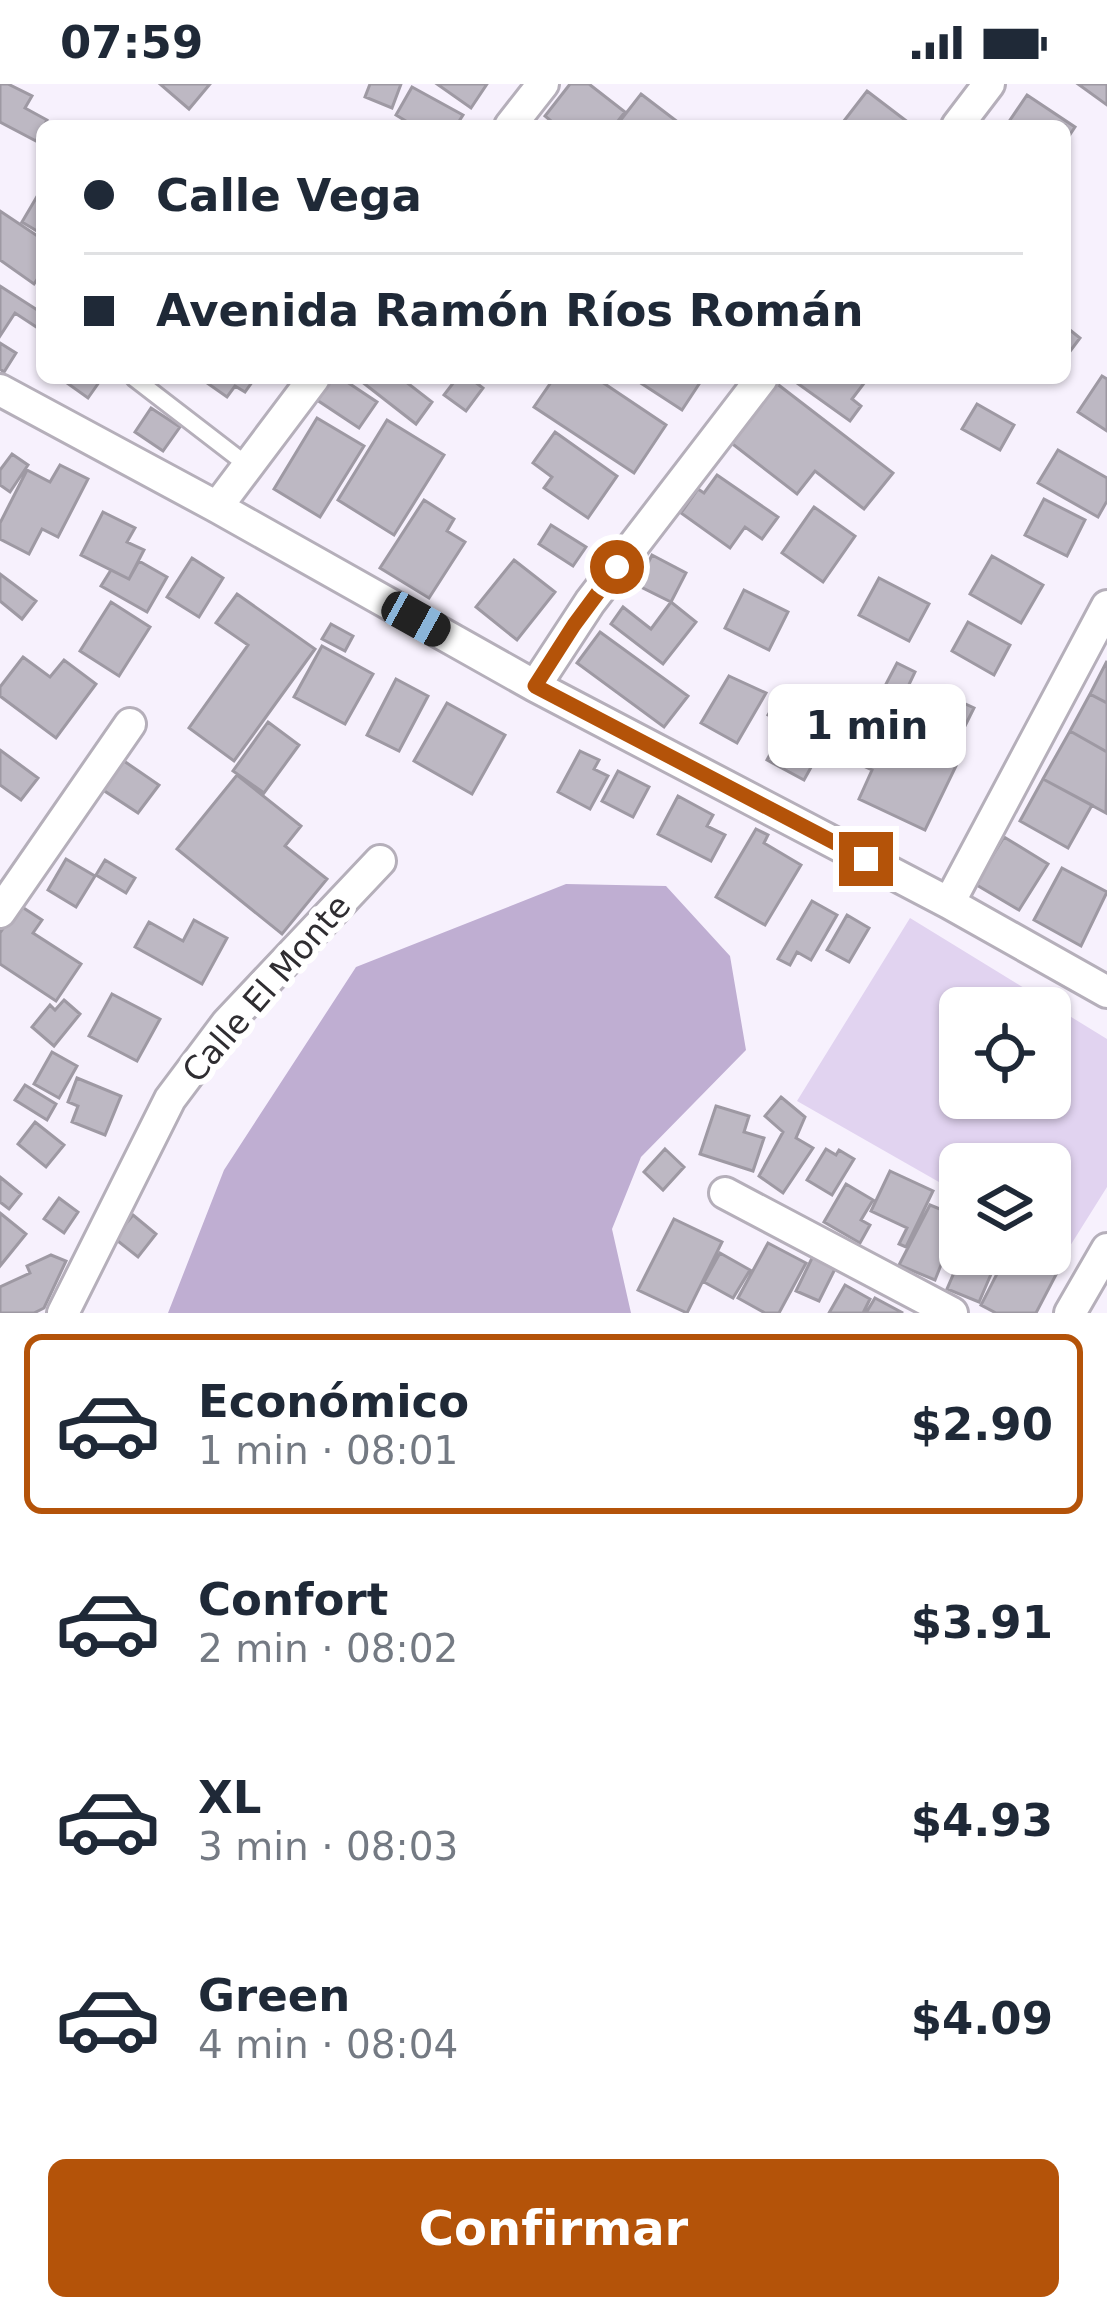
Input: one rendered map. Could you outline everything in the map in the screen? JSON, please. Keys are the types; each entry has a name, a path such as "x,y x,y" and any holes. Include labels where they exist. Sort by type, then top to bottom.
{"street":[{"path":"515,120 543,84"},
{"path":"961,120 989,84"},
{"path":"217,507 309,384"},
{"path":"535,686 590,602 757,384"},
{"path":"0,390 535,686 949,903 1107,992"},
{"path":"949,903 1107,606"},
{"path":"0,912 130,724"},
{"name":"Calle El Monte","path":"63,1313 170,1099 227,1023 380,861"},
{"path":"725,1193 952,1313"},
{"path":"1070,1313 1097,1288 1107,1249"}],"lane":[{"path":"142,384 247,465"}],"shaded area":[{"path":"566,884 666,886 730,956 746,1050 641,1157 612,1229 631,1313 168,1313 224,1170 356,967"},
{"path":"910,918 1022,987 939,987 939,1119 1071,1119 1071,1017 1107,1039 1107,1187 1071,1244 1071,1143 939,1143 939,1182 797,1101"}],"building":[{"path":"0,84 32,96 25,108 47,120 36,120 36,141 0,122"},
{"path":"160,84 210,84 189,109"},
{"path":"370,84 401,84 392,108 365,97"},
{"path":"437,84 487,84 471,108"},
{"path":"570,84 589,84 625,112 619,120 550,120 545,116"},
{"path":"1078,84 1107,84 1107,105"},
{"path":"412,87 463,115 460,120 404,120 396,115"},
{"path":"867,91 905,120 845,120"},
{"path":"641,94 675,120 621,120"},
{"path":"1027,95 1064,120 1010,120"},
{"path":"36,198 36,230 22,222"},
{"path":"0,211 36,235 36,281 0,260"},
{"path":"0,286 36,309 36,327 15,313 0,336"},
{"path":"0,343 16,353 4,372 0,369"},
{"path":"1102,376 1107,379 1107,431 1078,412"},
{"path":"68,384 98,384 88,398"},
{"path":"209,384 251,384 245,392 235,386 227,397"},
{"path":"324,384 350,384 377,402 359,428 314,398"},
{"path":"365,384 409,384 432,402 416,424"},
{"path":"452,384 483,388 466,411 444,395"},
{"path":"550,384 605,384 666,425 634,473 534,407"},
{"path":"642,384 699,384 682,410"},
{"path":"777,384 893,473 864,509 815,471 797,494 730,442"},
{"path":"798,384 863,384 852,399 861,406 850,421"},
{"path":"977,404 1014,425 1000,450 962,429"},
{"path":"151,408 180,427 163,451 135,432"},
{"path":"317,418 364,446 320,517 274,489"},
{"path":"387,420 444,455 394,535 338,500"},
{"path":"555,432 617,476 588,518 544,488 552,477 533,463"},
{"path":"1058,450 1107,478 1107,501 1098,517 1038,483"},
{"path":"12,454 28,465 10,492 0,485 0,470"},
{"path":"60,465 88,479 58,537 42,529 29,554 0,539 0,523 27,470 50,482"},
{"path":"717,475 778,517 762,539 745,527 730,548 681,513 698,489 704,493"},
{"path":"1044,499 1085,520 1067,556 1025,535"},
{"path":"424,500 454,519 447,531 465,542 429,598 380,568"},
{"path":"814,507 855,536 823,582 782,553"},
{"path":"103,512 135,528 127,542 144,550 129,579 81,555"},
{"path":"551,525 586,547 573,566 539,544"},
{"path":"652,555 686,573 671,602 637,585"},
{"path":"992,556 1043,585 1021,623 970,594"},
{"path":"192,558 223,578 199,617 167,597"},
{"path":"514,560 555,592 517,640 476,607"},
{"path":"139,561 167,577 147,612 101,586 111,570 129,579"},
{"path":"0,574 36,601 22,619 0,601"},
{"path":"879,578 929,604 909,641 859,615"},
{"path":"744,590 788,612 769,650 725,628"},
{"path":"237,594 315,649 234,761 189,728 248,645 216,623"},
{"path":"111,602 150,627 119,676 80,651"},
{"path":"671,602 696,622 663,664 611,624 623,607 651,629"},
{"path":"968,622 1010,645 994,675 952,651"},
{"path":"331,624 353,636 345,651 322,639"},
{"path":"600,632 688,696 664,727 577,663"},
{"path":"322,646 373,674 345,724 294,697"},
{"path":"23,657 50,677 64,660 96,684 56,738 0,696 0,687"},
{"path":"1107,661 1107,703 1090,694"},
{"path":"897,663 915,672 905,693 886,684"},
{"path":"729,676 766,693 737,743 701,723"},
{"path":"396,679 428,696 399,751 367,735"},
{"path":"931,688 974,708 962,732 919,712"},
{"path":"1090,694 1107,703 1107,752 1070,731"},
{"path":"776,702 831,731 804,780 767,760 786,725 768,715"},
{"path":"447,703 505,735 472,794 414,761"},
{"path":"885,709 922,726 913,746 956,766 925,830 859,799 872,770 859,764"},
{"path":"268,722 299,745 264,793 233,771"},
{"path":"1070,731 1107,752 1106,813 1043,779"},
{"path":"0,750 38,778 21,800 0,785"},
{"path":"580,751 599,760 594,769 608,776 590,809 558,792"},
{"path":"121,759 159,785 138,813 100,788"},
{"path":"618,771 649,787 633,817 602,801"},
{"path":"237,775 301,826 285,846 327,879 282,934 177,849"},
{"path":"1043,779 1092,805 1068,848 1020,821"},
{"path":"678,796 713,815 707,826 725,835 711,861 658,834"},
{"path":"756,829 768,835 764,843 801,865 765,925 716,897"},
{"path":"1004,837 1048,864 1019,910 975,884"},
{"path":"66,859 95,876 76,907 48,890"},
{"path":"105,860 135,878 126,893 96,875"},
{"path":"1062,868 1107,892 1081,946 1034,920"},
{"path":"812,901 837,915 811,960 797,952 790,965 778,959"},
{"path":"19,905 42,920 33,933 81,964 56,1001 0,964 0,933"},
{"path":"847,915 869,928 849,962 827,950"},
{"path":"194,920 227,938 202,984 135,947 149,922 183,941"},
{"path":"112,994 160,1019 137,1061 89,1036"},
{"path":"64,1000 80,1014 54,1046 32,1027 50,1005 55,1010"},
{"path":"52,1052 77,1066 59,1098 34,1084"},
{"path":"77,1078 121,1096 105,1135 72,1122 78,1106 68,1102"},
{"path":"25,1085 56,1104 47,1120 15,1100"},
{"path":"781,1097 805,1117 796,1138 813,1148 783,1193 759,1176 783,1132 765,1116"},
{"path":"716,1106 749,1116 744,1132 764,1138 753,1171 700,1154"},
{"path":"35,1122 64,1145 46,1167 18,1144"},
{"path":"665,1149 684,1167 663,1190 644,1172"},
{"path":"826,1149 854,1159 832,1195 807,1180"},
{"path":"890,1171 933,1191 906,1247 899,1244 907,1228 871,1211"},
{"path":"0,1177 21,1194 9,1209 0,1202"},
{"path":"846,1184 873,1200 861,1220 870,1225 860,1243 824,1222"},
{"path":"59,1198 78,1212 64,1233 44,1219"},
{"path":"930,1205 939,1209 935,1280 899,1265"},
{"path":"0,1213 26,1234 0,1266"},
{"path":"133,1215 156,1234 138,1257 114,1238"},
{"path":"674,1219 722,1242 687,1313 638,1290"},
{"path":"768,1243 806,1263 779,1313 765,1313 738,1298"},
{"path":"720,1253 750,1270 733,1298 704,1282"},
{"path":"814,1254 837,1265 819,1301 796,1291"},
{"path":"51,1255 66,1261 44,1308 34,1313 0,1313 0,1287 30,1273 27,1266"},
{"path":"953,1275 991,1275 979,1302 947,1289"},
{"path":"996,1275 1056,1275 1036,1313 996,1313 981,1305"},
{"path":"845,1285 870,1299 863,1313 829,1313"},
{"path":"875,1298 903,1313 866,1313"}],"route":[{"path":"617,567 535,686 866,859"}]}
